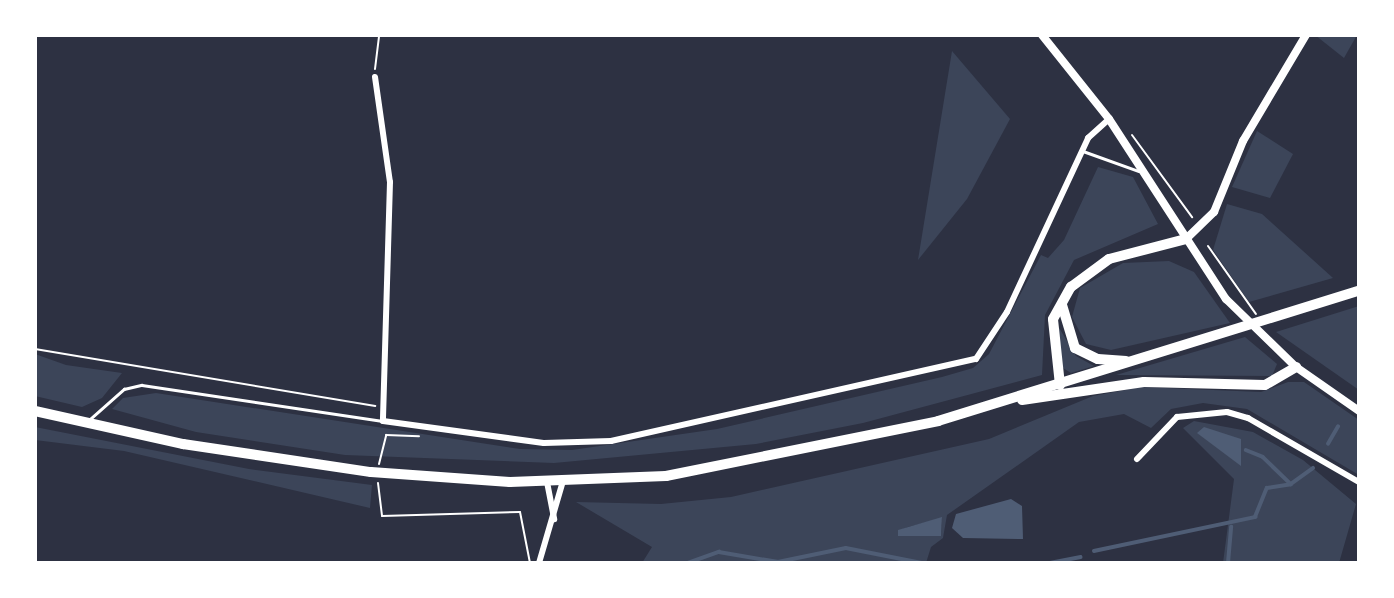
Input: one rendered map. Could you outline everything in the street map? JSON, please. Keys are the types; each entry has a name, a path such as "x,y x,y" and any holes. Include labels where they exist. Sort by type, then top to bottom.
{"main road":[{"path":"1060,385 1052,331 1062,301 1099,263 1186,239"},
{"path":"35,411 293,462 547,482 563,481 763,461 938,422 1359,291"},
{"path":"1062,301 1074,348 1098,359 1140,360"},
{"path":"1008,401 1144,382 1265,386 1296,367"}],"street":[{"path":"1042,35 1109,119 1226,299 1296,367 1359,411"},
{"path":"1186,239 1214,212 1243,141 1307,35"},
{"path":"375,77 390,182 383,421 544,443 611,441 976,359 1007,312 1083,151 1109,119"},
{"path":"1137,459 1177,417 1227,412 1248,418 1359,482"},
{"path":"539,563 563,481"},
{"path":"547,482 554,519"}],"lane":[{"path":"1083,151 1145,174"},
{"path":"86,422 112,397 142,385 383,421"}],"path":[{"path":"375,77 379,35"},
{"path":"1125,126 1192,217"},
{"path":"1208,246 1237,293"},
{"path":"35,349 384,408"},
{"path":"381,444 386,435 413,437 427,428"},
{"path":"376,502 382,516 392,517 432,511 520,512 530,563"}],"shaded area":[{"path":"1315,35 1357,35 1344,58"},
{"path":"952,51 1010,119 967,199 918,260"},
{"path":"1257,131 1293,154 1270,198 1232,187"},
{"path":"1098,167 1133,177 1158,224 1074,260 1045,315 1042,375 863,423 756,444 554,463 345,455 196,432 112,409 123,398 156,393 520,449 572,450 717,429 942,377 973,368 989,354 1041,255 1048,258 1064,240"},
{"path":"1227,204 1262,214 1333,278 1249,302 1213,250"},
{"path":"1169,261 1194,272 1230,323 1111,350 1086,344 1072,317 1080,288 1123,263"},
{"path":"1359,306 1359,390 1276,332"},
{"path":"1058,326 1076,356 1094,366 1071,373 1063,368"},
{"path":"1245,337 1277,364 1272,376 1116,375"},
{"path":"35,354 66,365 122,373 102,398 82,407 35,396"},
{"path":"1288,382 1304,382 1359,420 1359,475 1247,409 1203,403 1171,409 1151,428 1124,414 1079,422 947,515 943,538 931,547 926,563 642,563 652,547 576,502 661,504 731,497 989,439 1093,396 1141,387 1261,392","holes":["942,518 941,536 898,531"]},
{"path":"1194,421 1253,432 1303,460 1356,504 1339,563 1223,563 1234,479 1183,428"},
{"path":"35,427 249,469 372,485 370,508 124,451 35,440"},
{"path":"1204,427 1241,439 1241,466 1197,433"},
{"path":"1011,499 1022,506 1023,539 963,538 952,528 956,514"},
{"path":"942,517 941,536 898,536 898,530"}],"waterway":[{"path":"1328,444 1338,427"},
{"path":"1246,450 1263,457 1291,484"},
{"path":"1094,551 1255,517 1267,488 1291,484 1313,468"},
{"path":"1228,563 1231,527"},
{"path":"688,563 719,552 778,562 846,548 922,563"},
{"path":"1050,563 1080,557"}]}
